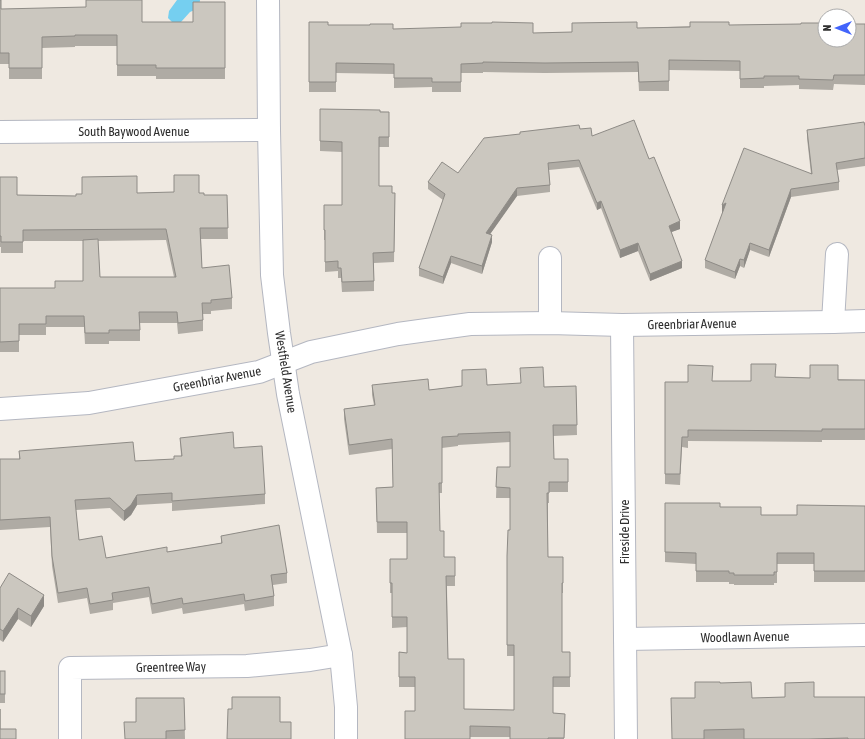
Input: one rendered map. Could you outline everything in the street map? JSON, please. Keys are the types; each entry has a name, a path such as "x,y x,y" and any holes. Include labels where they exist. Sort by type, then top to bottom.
{"street":[{"name":"Westfield Avenue","path":"268,0 272,275 288,394 341,655 346,707 346,739"},
{"name":"South Baywood Avenue","path":"0,132 269,130"},
{"path":"833,322 837,254"},
{"path":"550,258 550,323"},
{"name":"Greenbriar Avenue","path":"0,409 89,403 259,372 311,352 398,334 470,324 550,323 622,325 865,321"},
{"name":"Fireside Drive","path":"622,325 626,739"},
{"name":"Woodlawn Avenue","path":"625,639 865,635"},
{"name":"Greentree Way","path":"70,739 70,668 247,666 310,660 341,655"}],"water":[{"path":"177,0 200,0 199,8 190,12 181,22 172,22 168,18 169,11"}],"building":[{"path":"0,0 1,9 86,7 86,0 142,0 142,22 193,22 193,2 225,2 225,68 156,68 156,65 117,65 117,35 75,35 42,37 42,68 9,68 9,53 0,53"},
{"path":"309,22 328,22 328,25 393,24 393,29 461,27 461,23 533,23 533,33 572,32 572,23 637,22 637,28 690,27 690,22 729,22 729,25 817,23 817,48 857,48 857,24 865,24 865,75 834,75 833,80 799,79 799,76 764,76 764,78 740,79 740,61 669,60 669,81 639,82 638,62 483,62 461,64 461,82 432,82 432,78 394,78 394,64 336,63 336,82 309,82"},
{"path":"320,109 380,110 380,112 389,112 389,137 379,137 379,186 392,186 392,193 395,193 394,252 373,253 374,281 342,282 341,268 338,268 338,261 325,262 324,205 342,205 342,142 320,141"},
{"path":"634,120 649,159 654,157 680,221 669,226 682,261 650,274 638,243 620,250 601,201 597,203 579,160 548,163 550,185 517,188 486,233 492,235 482,266 451,256 443,277 419,268 445,194 428,182 442,162 458,173 484,138 579,125 580,129 591,128 592,136"},
{"path":"864,122 865,158 836,163 839,182 791,189 769,250 750,243 744,260 740,259 735,272 705,260 726,203 722,205 744,148 812,174 807,130"},
{"path":"174,175 199,175 199,193 204,193 204,195 227,195 228,228 200,228 202,268 229,265 232,298 211,300 211,303 202,303 203,320 178,323 177,312 139,312 140,330 109,330 109,333 85,333 84,316 46,316 46,324 19,324 19,341 0,342 0,288 55,288 55,281 83,281 83,240 98,239 100,277 176,277 166,229 23,230 23,242 1,242 0,177 17,177 17,195 76,196 76,194 82,194 82,177 137,176 137,193 174,192"},
{"path":"751,364 776,364 775,377 810,378 810,365 838,365 838,380 865,380 865,429 822,429 822,431 688,430 688,437 682,437 680,474 665,474 665,382 688,382 688,365 713,366 712,381 751,381"},
{"path":"543,367 544,387 576,386 577,425 553,425 554,459 568,459 568,482 549,482 549,493 547,493 548,557 563,557 562,652 570,652 570,677 553,677 553,713 565,714 564,738 510,739 510,727 470,726 470,739 405,739 405,711 415,711 415,677 399,677 399,652 407,653 407,617 392,617 390,559 407,559 407,522 377,522 376,488 393,487 392,439 349,445 344,409 375,405 372,385 428,379 429,390 462,386 462,370 486,369 487,385 521,383 520,368","holes":["510,432 510,467 497,467 496,487 510,488 510,530 508,530 507,556 507,645 514,645 514,710 464,709 464,659 448,659 446,576 455,576 455,557 444,557 444,531 440,531 439,483 442,483 442,437 458,436 458,434"]},
{"path":"233,432 234,448 262,446 265,494 172,501 172,493 137,495 131,505 124,511 110,498 75,500 79,540 102,536 106,558 167,547 167,552 222,543 221,536 279,525 287,573 271,575 274,596 245,601 244,594 183,604 182,598 152,604 149,587 112,593 113,600 90,604 87,588 58,593 52,556 50,517 0,520 0,459 20,459 19,451 133,442 135,461 174,459 174,456 182,456 180,438"},
{"path":"665,503 720,503 720,507 761,507 761,515 797,515 797,505 865,506 865,571 814,571 814,553 777,553 777,572 774,572 774,575 734,575 734,573 729,573 729,571 696,571 696,553 665,552"},
{"path":"9,573 44,595 31,616 18,608 3,631 0,629 0,588"},
{"path":"0,671 5,671 5,694 0,694"},
{"path":"695,682 751,682 752,698 785,697 785,683 814,682 814,697 865,697 865,739 744,739 744,729 704,730 704,739 672,739 671,698 695,698"},
{"path":"232,697 280,697 280,722 291,722 291,739 227,739 228,709 232,709"},
{"path":"136,698 184,698 185,730 166,731 166,739 125,739 124,722 136,722"},
{"path":"0,729 16,729 16,739 0,739"}]}
